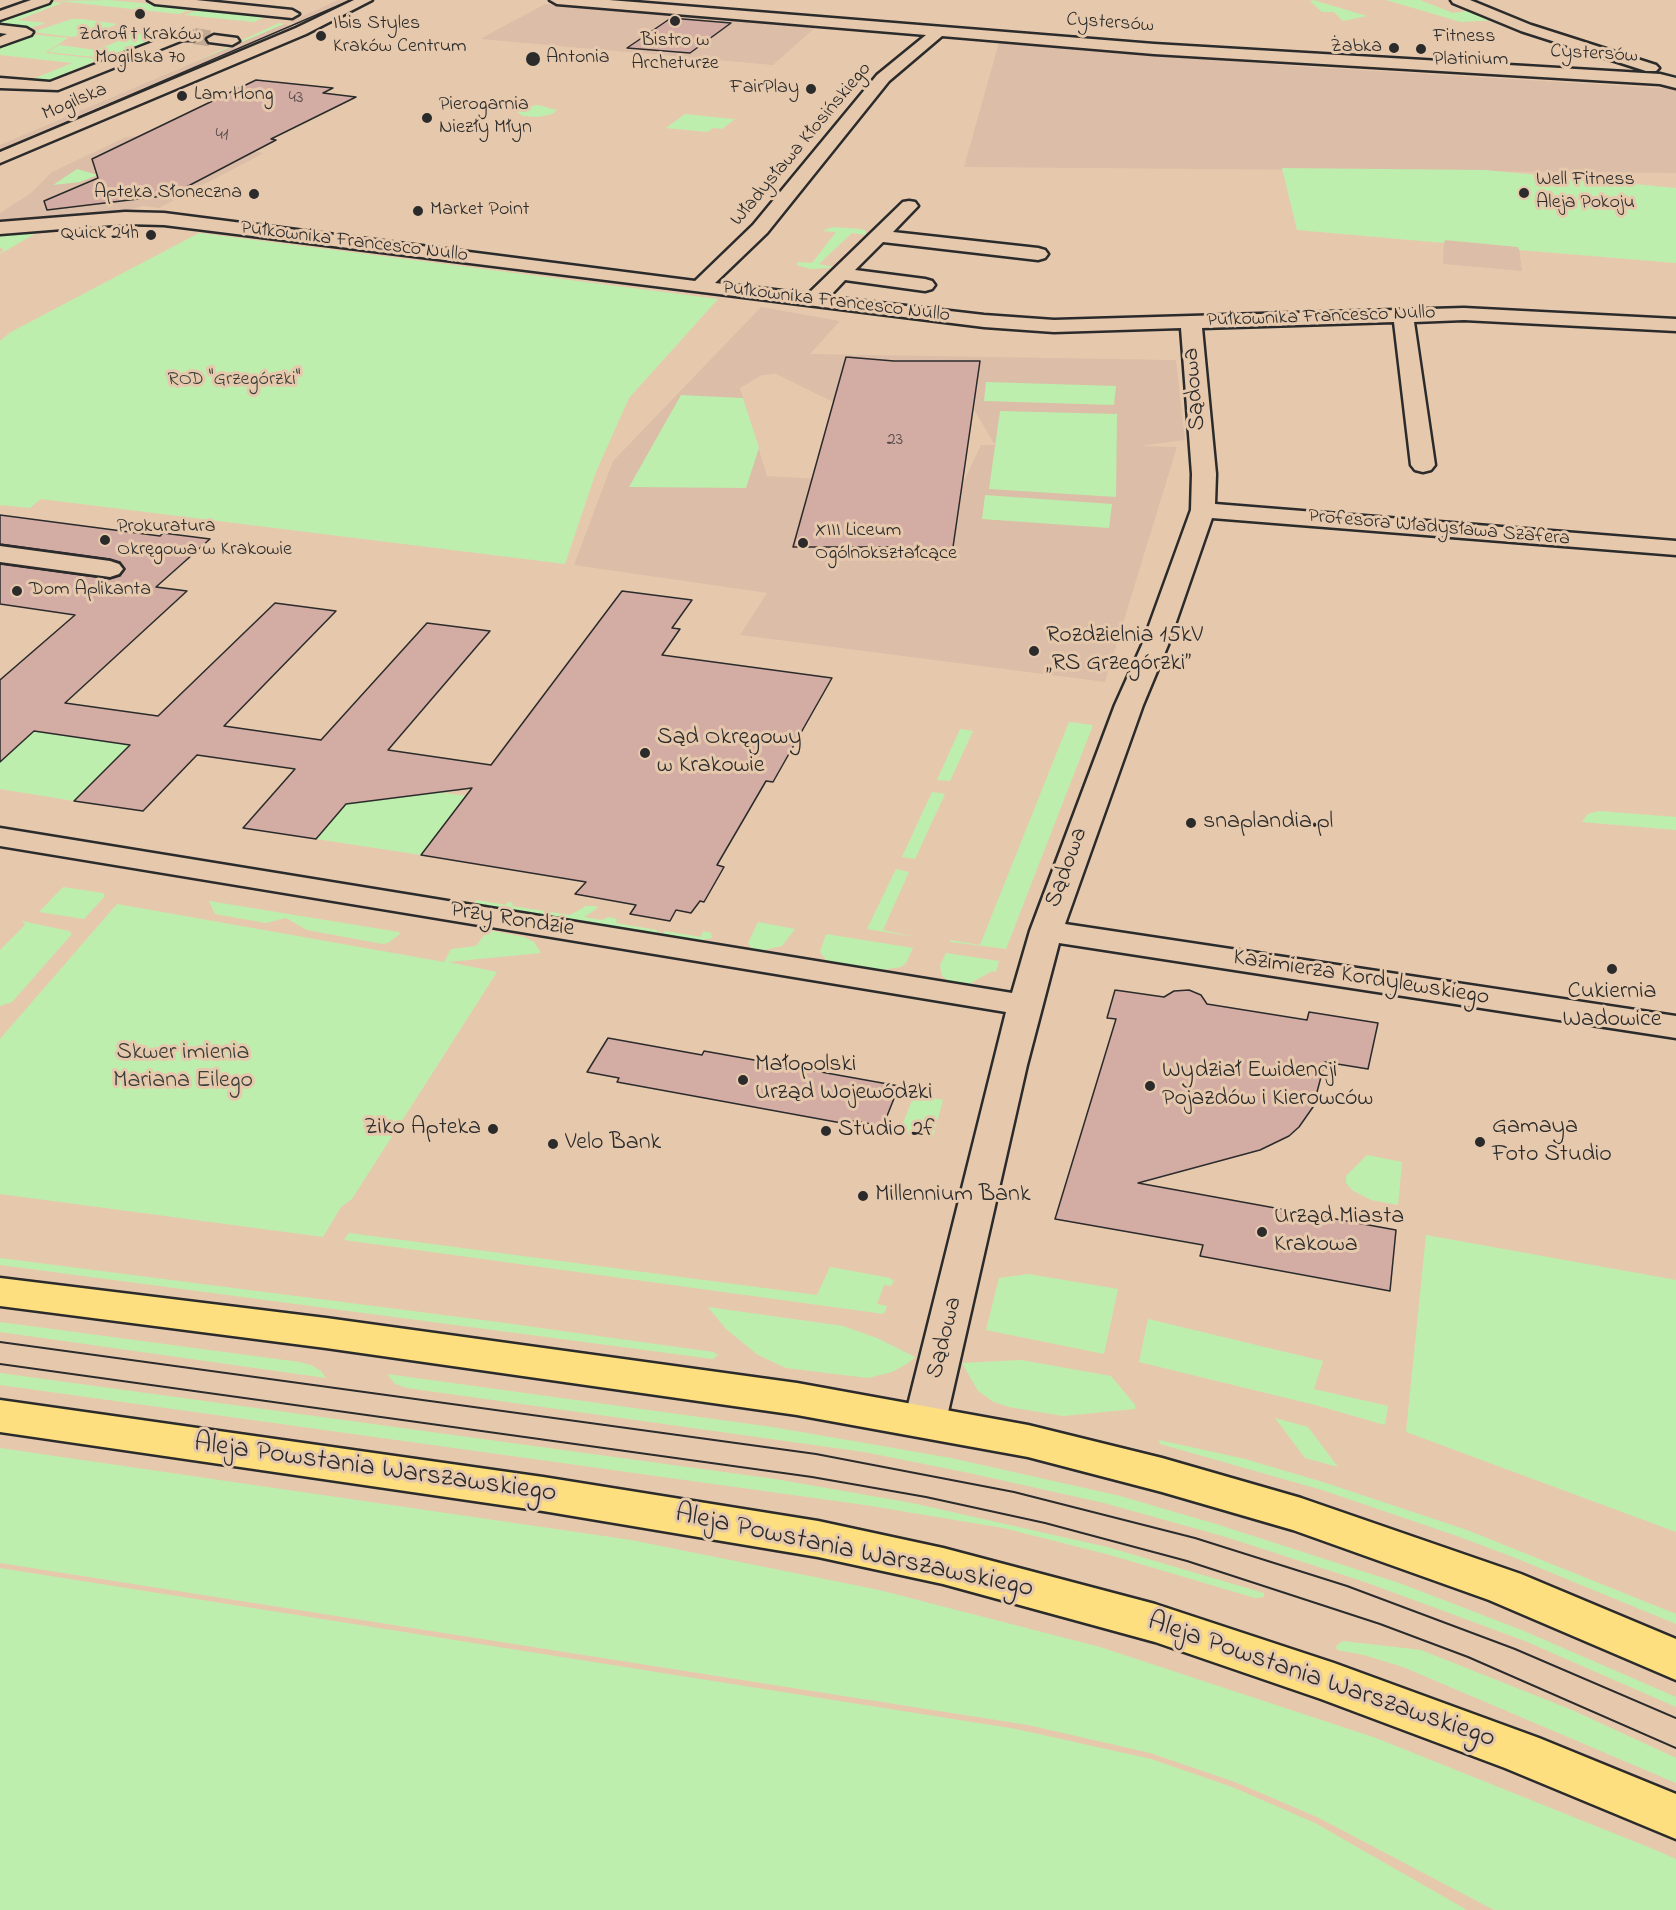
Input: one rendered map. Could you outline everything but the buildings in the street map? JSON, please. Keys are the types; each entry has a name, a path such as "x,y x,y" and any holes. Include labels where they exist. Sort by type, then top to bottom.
{"main road":[{"path":"0,1292 774,1395 1028,1441 1162,1474 1301,1515 1504,1587 1676,1660"},
{"name":"Aleja Powstania Warszawskiego","path":"0,1416 666,1513 818,1539 943,1566 1155,1623 1334,1683 1522,1753 1676,1817"}],"street":[{"path":"0,16 44,0"},
{"path":"155,0 292,14"},
{"name":"Mogilska","path":"0,158 302,31 365,0"},
{"name":"Cystersów","path":"557,0 938,32 1308,59 1670,78"},
{"path":"1458,0 1526,28 1670,78"},
{"path":"267,25 308,7"},
{"path":"0,29 26,32 0,42"},
{"name":"Władysława Kłosińskiego","path":"700,287 760,229 883,78 938,32"},
{"path":"202,54 249,33"},
{"path":"0,83 47,88 181,35 194,36"},
{"path":"214,39 232,41"},
{"path":"813,301 909,206"},
{"name":"Pułkownika Francesco Nullo","path":"0,228 125,218 156,218 813,301 984,321 1054,326 1502,314 1676,325"},
{"path":"878,236 1038,254"},
{"path":"840,274 925,285"},
{"path":"1403,316 1423,465"},
{"name":"Sądowa","path":"925,1421 1025,1005 1046,930 1125,715 1155,645 1203,510 1204,474 1191,322"},
{"name":"Profesora Władysława Szafera","path":"1203,510 1676,548"},
{"path":"0,554 110,569"},
{"name":"Przy Rondzie","path":"0,837 1025,1005"},
{"name":"Kazimierza Kordylewskiego","path":"1046,930 1676,1027"}],"shaded area":[{"path":"338,0 355,0 301,24 290,22"},
{"path":"545,4 817,26 773,65 480,39"},
{"path":"284,24 296,27 0,154 0,145"},
{"path":"999,42 1294,66 1676,89 1676,173 964,167"},
{"path":"137,136 264,153 159,208 143,206 126,211 0,222 0,213 31,193 52,172 126,137"},
{"path":"1444,240 1519,247 1522,271 1443,264"},
{"path":"761,307 840,321 810,354 1176,360 1185,440 1140,446 1177,447 1105,682 740,635 767,593 574,565 613,461","holes":["776,374 833,402 973,408 995,445 981,445 961,487 767,476 740,388 762,375"]}],"green space":[{"path":"108,0 194,8 179,14 58,1"},
{"path":"1386,0 1420,0 1453,13 1473,10 1497,20 1461,22"},
{"path":"1310,1 1367,16 1343,21 1334,12 1322,12"},
{"path":"53,2 62,3 18,20 46,23 28,29 0,24 0,22"},
{"path":"199,9 265,17 254,22 185,15"},
{"path":"72,19 117,24 101,31 71,37 33,32"},
{"path":"279,23 284,24 0,145 197,61"},
{"path":"105,31 132,34 165,32 180,34 123,57 109,55 102,58 48,52 59,45 96,50 126,38 93,33"},
{"path":"29,34 68,38 45,53 100,59 35,86 23,83 72,63 0,55 0,45"},
{"path":"538,105 557,110 552,114 538,117 523,116 517,112 524,107"},
{"path":"685,114 735,119 722,129 713,128 707,132 666,128"},
{"path":"1282,168 1485,170 1676,188 1676,263 1519,250 1518,247 1445,240 1444,243 1297,230"},
{"path":"77,169 98,175 80,182 53,185"},
{"path":"833,227 861,229 866,231 866,235 852,233 819,264 833,267 810,269 797,265 797,262 812,263 836,232 822,231"},
{"path":"38,232 0,254 4,249 0,248 0,235"},
{"name":"ROD \"Grzegórzki\"","path":"199,233 718,299 629,398 596,472 565,564 41,499 30,508 0,505 0,341 11,332"},
{"path":"986,382 1116,386 1114,405 984,401"},
{"path":"681,395 743,398 759,448 746,488 629,487"},
{"path":"1000,411 1117,414 1116,497 989,489"},
{"path":"985,495 1112,504 1109,528 982,519"},
{"path":"1069,722 1093,725 1006,949 951,942 950,940 980,945"},
{"path":"960,729 973,731 950,781 937,780"},
{"path":"34,731 130,745 74,801 0,789 0,762"},
{"path":"365,781 466,796 421,855 316,839"},
{"path":"932,792 945,794 915,859 902,857"},
{"path":"1599,811 1676,817 1676,830 1582,822 1588,814"},
{"path":"896,869 909,872 883,930 916,937 867,929"},
{"path":"63,887 103,893 105,896 84,919 39,912"},
{"path":"476,900 506,905 508,902 513,903 512,906 570,915 586,906 595,906 598,907 584,917 602,920 608,917 617,919 616,923 663,933 665,931 701,937 703,931 711,933 712,938 695,941 654,935 474,905"},
{"path":"209,901 399,932 400,934 383,944 307,930 286,918 266,923 215,914"},
{"name":"Skwer imienia Mariana Eilego","path":"117,904 444,962 451,949 476,946 488,930 524,937 534,942 541,953 448,962 497,972 352,1199 341,1207 323,1237 0,1194 0,1039"},
{"path":"22,921 69,931 72,934 12,1002 0,1006 0,950 23,927 25,924"},
{"path":"758,922 795,929 782,946 759,951 752,949 748,943"},
{"path":"826,934 913,948 906,963 901,967 874,971 838,965 826,960 820,952"},
{"path":"946,953 999,961 996,972 992,971 971,983 969,987 950,982 942,976 940,965"},
{"path":"914,1095 943,1100 933,1137 900,1131"},
{"path":"1367,1155 1402,1162 1398,1205 1371,1200 1352,1190 1346,1183 1346,1176"},
{"path":"349,1233 817,1295 830,1267 890,1278 894,1281 891,1286 884,1285 877,1304 887,1306 884,1314 344,1240"},
{"path":"1426,1235 1676,1280 1676,1532 1406,1432"},
{"path":"0,1258 498,1322 713,1352 718,1355 713,1359 0,1265"},
{"path":"1028,1274 1118,1289 1104,1354 986,1330 999,1278"},
{"path":"708,1307 843,1326 877,1338 915,1357 892,1372 868,1378 786,1368 758,1355 726,1329"},
{"path":"1148,1319 1323,1361 1314,1389 1388,1406 1385,1425 1315,1405 1139,1362"},
{"path":"0,1322 299,1362 311,1365 321,1371 326,1378 0,1332"},
{"path":"1021,1360 1111,1376 1135,1405 1135,1409 1063,1416 1009,1407 994,1402 978,1391 962,1363"},
{"path":"0,1373 775,1479 912,1503 1107,1547 1264,1593 1264,1597 1255,1598 1110,1555 1003,1528 865,1505 0,1385"},
{"path":"387,1374 772,1427 951,1458 1120,1496 1216,1524 1402,1584 1524,1631 1676,1697 1676,1707 1525,1641 1365,1582 1226,1537 1104,1503 864,1452 407,1388 395,1384"},
{"path":"1275,1418 1308,1427 1338,1467 1305,1458"},
{"path":"1159,1440 1245,1459 1326,1483 1467,1530 1676,1614 1676,1624 1460,1537 1322,1490 1160,1444"},
{"path":"0,1448 631,1540 879,1590 1100,1647 1376,1738 1676,1859 1676,1910 1494,1910 1317,1817 1235,1782 1150,1753 1028,1725 0,1563"},
{"path":"0,1568 1016,1729 1151,1759 1232,1787 1315,1823 1467,1910 0,1910"},
{"path":"1343,1641 1421,1650 1572,1710 1676,1758 1676,1783 1403,1667 1364,1655 1337,1650 1336,1646"}],"tunnel":[{"path":"194,36 214,39"}],"tram line":[{"path":"0,151 351,0"},
{"path":"0,1342 816,1454 1014,1492 1195,1538 1347,1586 1515,1649 1676,1718"},
{"path":"0,1364 812,1477 926,1497 1045,1523 1187,1561 1380,1624 1468,1657 1676,1748"}],"place":[{"name":"Zdrofit Kraków Mogilska 70","path":"140,14"},
{"name":"Bistro w Archeturze","path":"675,21"},
{"name":"Ibis Styles Kraków Centrum","path":"321,36"},
{"name":"Żabka","path":"1394,48"},
{"name":"Fitness Platinium","path":"1421,49"},
{"name":"Antonia","path":"533,59"},
{"name":"FairPlay","path":"811,89"},
{"name":"Lam Hong","path":"182,96"},
{"name":"Pierogarnia Niezły Młyn","path":"427,118"},
{"name":"Well Fitness Aleja Pokoju","path":"1524,193"},
{"name":"Apteka Słoneczna","path":"254,194"},
{"name":"Market Point","path":"418,211"},
{"name":"Quick 24h","path":"151,235"},
{"name":"Prokuratura Okręgowa w Krakowie","path":"105,540"},
{"name":"XIII Liceum Ogólnokształcące","path":"803,543"},
{"name":"Dom Aplikanta","path":"17,591"},
{"name":"Rozdzielnia 15kV „RS Grzegórzki”","path":"1034,651"},
{"name":"Sąd Okręgowy w Krakowie","path":"645,753"},
{"name":"snaplandia.pl","path":"1191,823"},
{"name":"Cukiernia Wadowice","path":"1612,969"},
{"name":"Małopolski Urząd Wojewódzki","path":"743,1080"},
{"name":"Wydział Ewidencji Pojazdów i Kierowców","path":"1150,1086"},
{"name":"Ziko Apteka","path":"493,1129"},
{"name":"Studio 2f","path":"826,1131"},
{"name":"Gamaya Foto Studio","path":"1480,1142"},
{"name":"Velo Bank","path":"553,1144"},
{"name":"Millennium Bank","path":"863,1196"},
{"name":"Urząd Miasta Krakowa","path":"1262,1232"}]}
